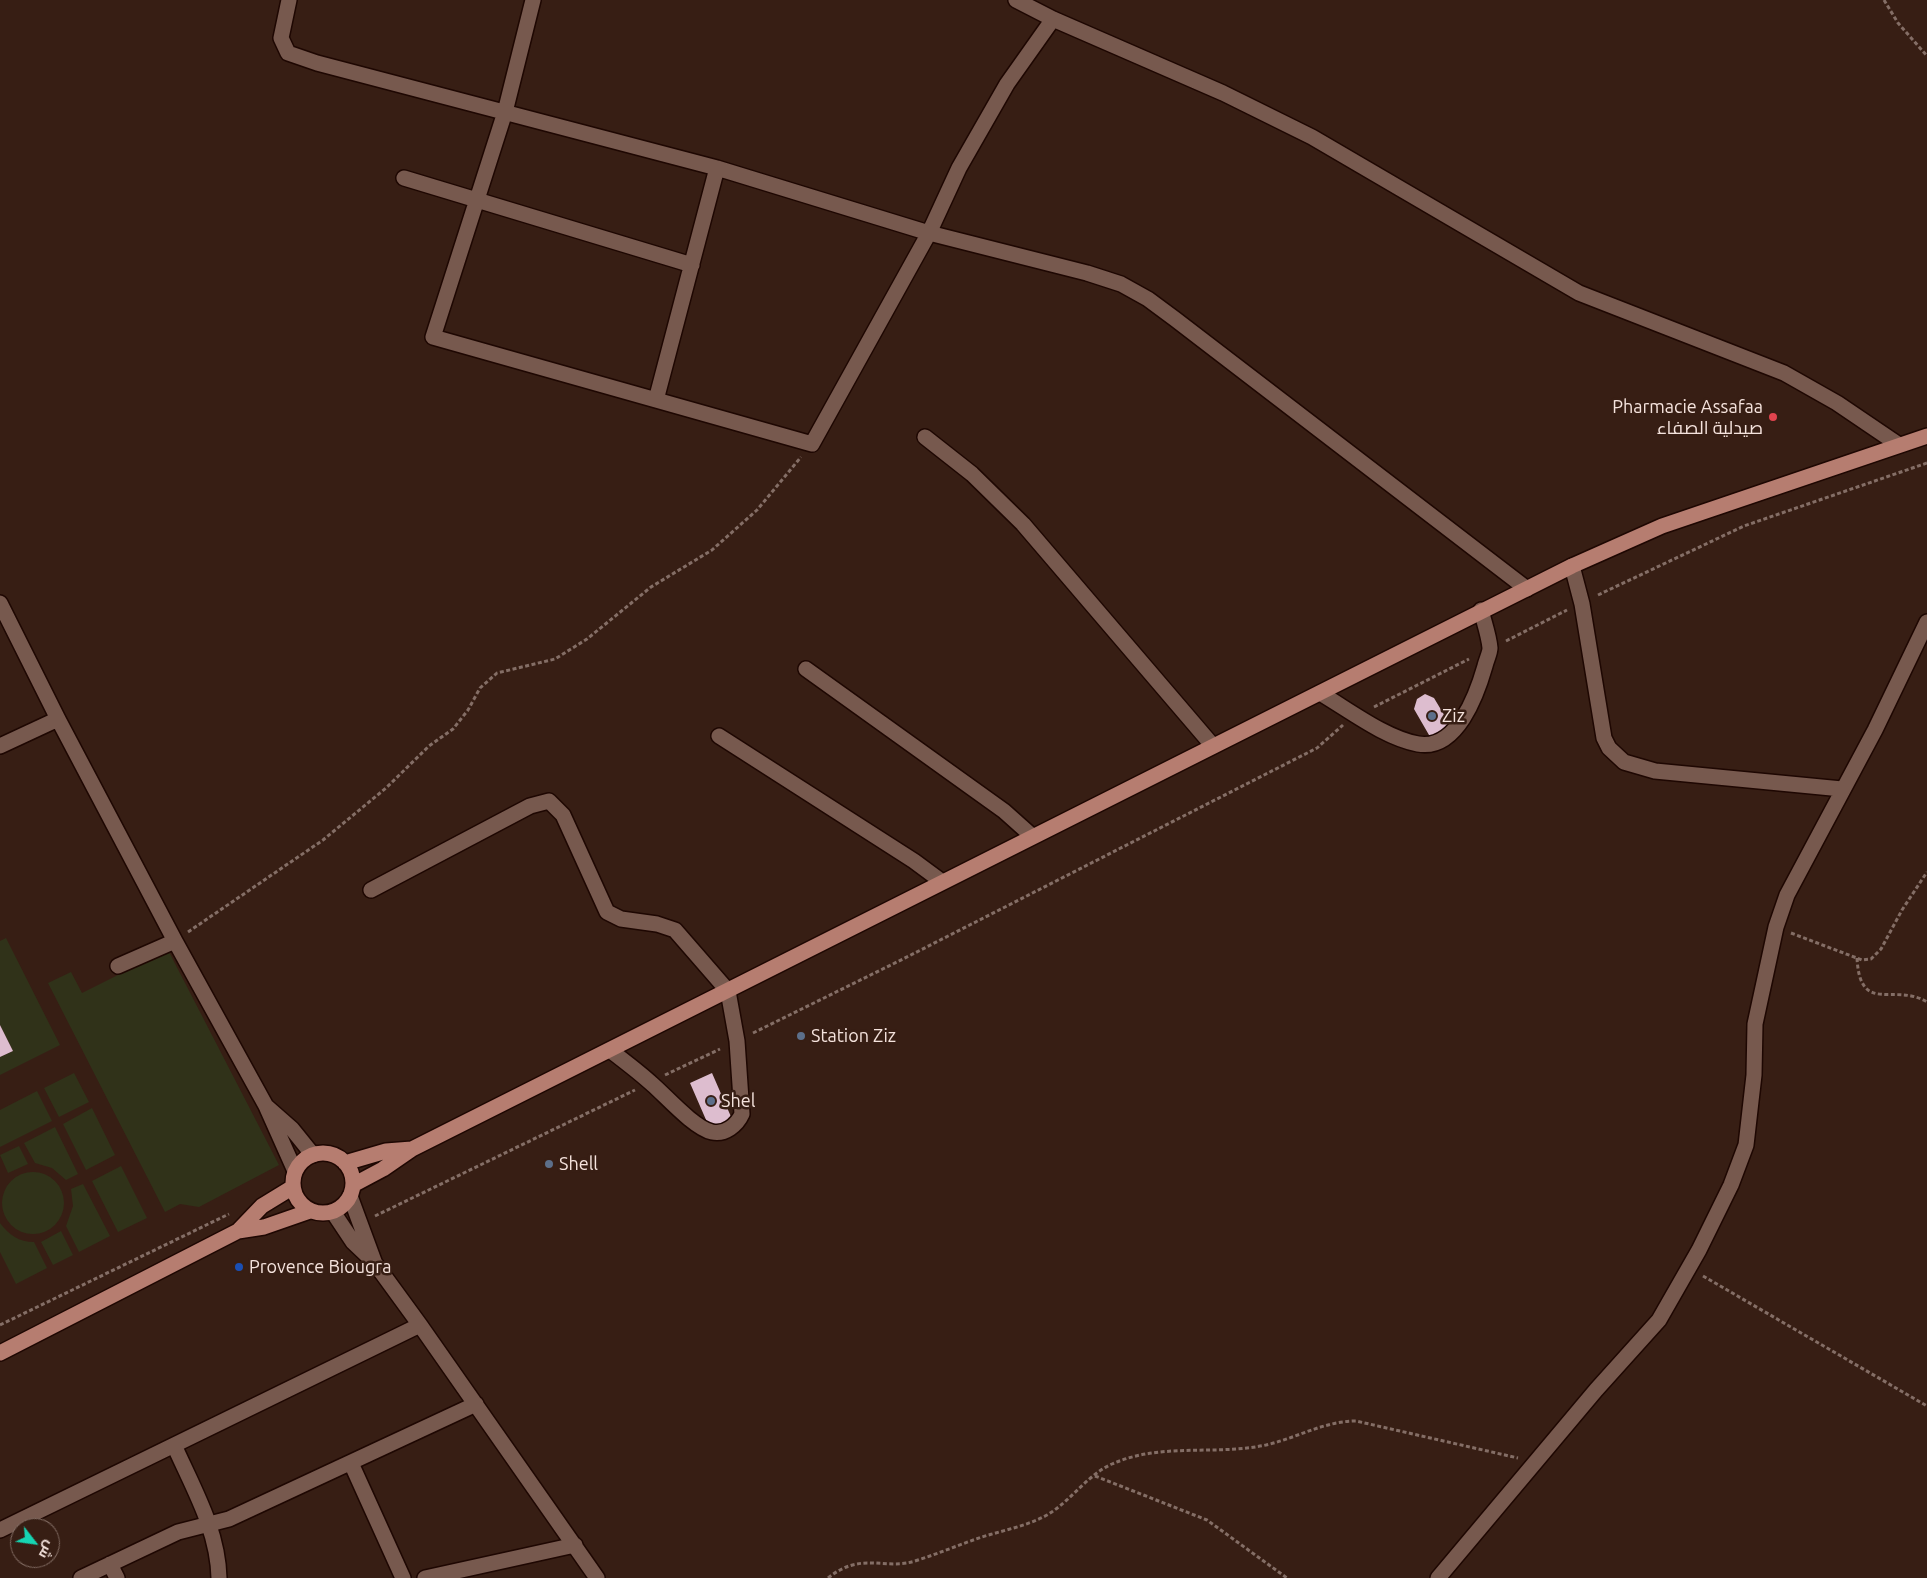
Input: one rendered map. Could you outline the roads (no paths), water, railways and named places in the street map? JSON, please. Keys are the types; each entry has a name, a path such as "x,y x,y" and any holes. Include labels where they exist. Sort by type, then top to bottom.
{"main road":[{"path":"351,1191 351,1173 345,1163 336,1156 324,1153 313,1155 302,1161 296,1170 293,1187 296,1197 310,1211 322,1214 333,1212 343,1206 351,1191 412,1149 1320,693 1481,610 1572,566 1662,526 1927,436"},
{"path":"345,1163 386,1151 412,1149"},
{"path":"238,1231 262,1206 293,1187"},
{"path":"0,1354 238,1231 273,1224 310,1211"}],"street":[{"path":"288,0 281,38 288,53 317,63 718,168 930,233 1087,273 1121,284 1148,299 1527,589"},
{"path":"533,0 505,112 433,337 812,444 930,233 959,168 997,101 1053,19"},
{"path":"1016,0 1053,19 1224,93 1312,136 1578,292 1784,373 1838,403 1899,445"},
{"path":"656,400 718,168"},
{"path":"404,178 692,265"},
{"path":"925,438 972,474 1023,524 1213,746"},
{"path":"1572,566 1582,604 1604,738 1617,757 1635,766 1655,771 1842,790"},
{"path":"0,603 58,719 175,941 266,1106 296,1170"},
{"path":"1320,693 1403,740 1426,744 1436,742 1453,730 1470,708 1478,690 1490,648 1481,610"},
{"path":"1438,1578 1596,1390 1659,1320 1690,1268 1730,1185 1746,1145 1754,1076 1755,1024 1776,928 1798,872 1875,730 1927,622"},
{"path":"806,669 1004,811 1032,836"},
{"path":"0,746 58,719"},
{"path":"719,736 914,861 941,882"},
{"path":"371,890 530,806 549,801 563,815 607,912 621,919 657,924 675,930 728,991 737,1041 742,1114 738,1122 732,1128 712,1132 705,1129 683,1113 651,1083 610,1050"},
{"path":"118,966 175,941"},
{"path":"266,1106 292,1129 313,1155"},
{"path":"351,1191 374,1262"},
{"path":"333,1212 353,1242 374,1262 420,1325 597,1578"},
{"path":"0,1530 420,1325"},
{"path":"81,1578 114,1571 178,1532 229,1520 476,1404"},
{"path":"174,1445 210,1525 216,1549 219,1578"},
{"path":"352,1463 403,1578"},
{"path":"426,1578 575,1545"}],"place":[{"name":"Pharmacie Assafaa صيدلية الصفاء","path":"1773,417"},
{"name":"Ziz","path":"1432,716"},
{"name":"Station Ziz","path":"801,1036"},
{"name":"Shel","path":"711,1101"},
{"name":"Shell","path":"549,1164"},
{"name":"Provence Biougra","path":"239,1267"}]}
